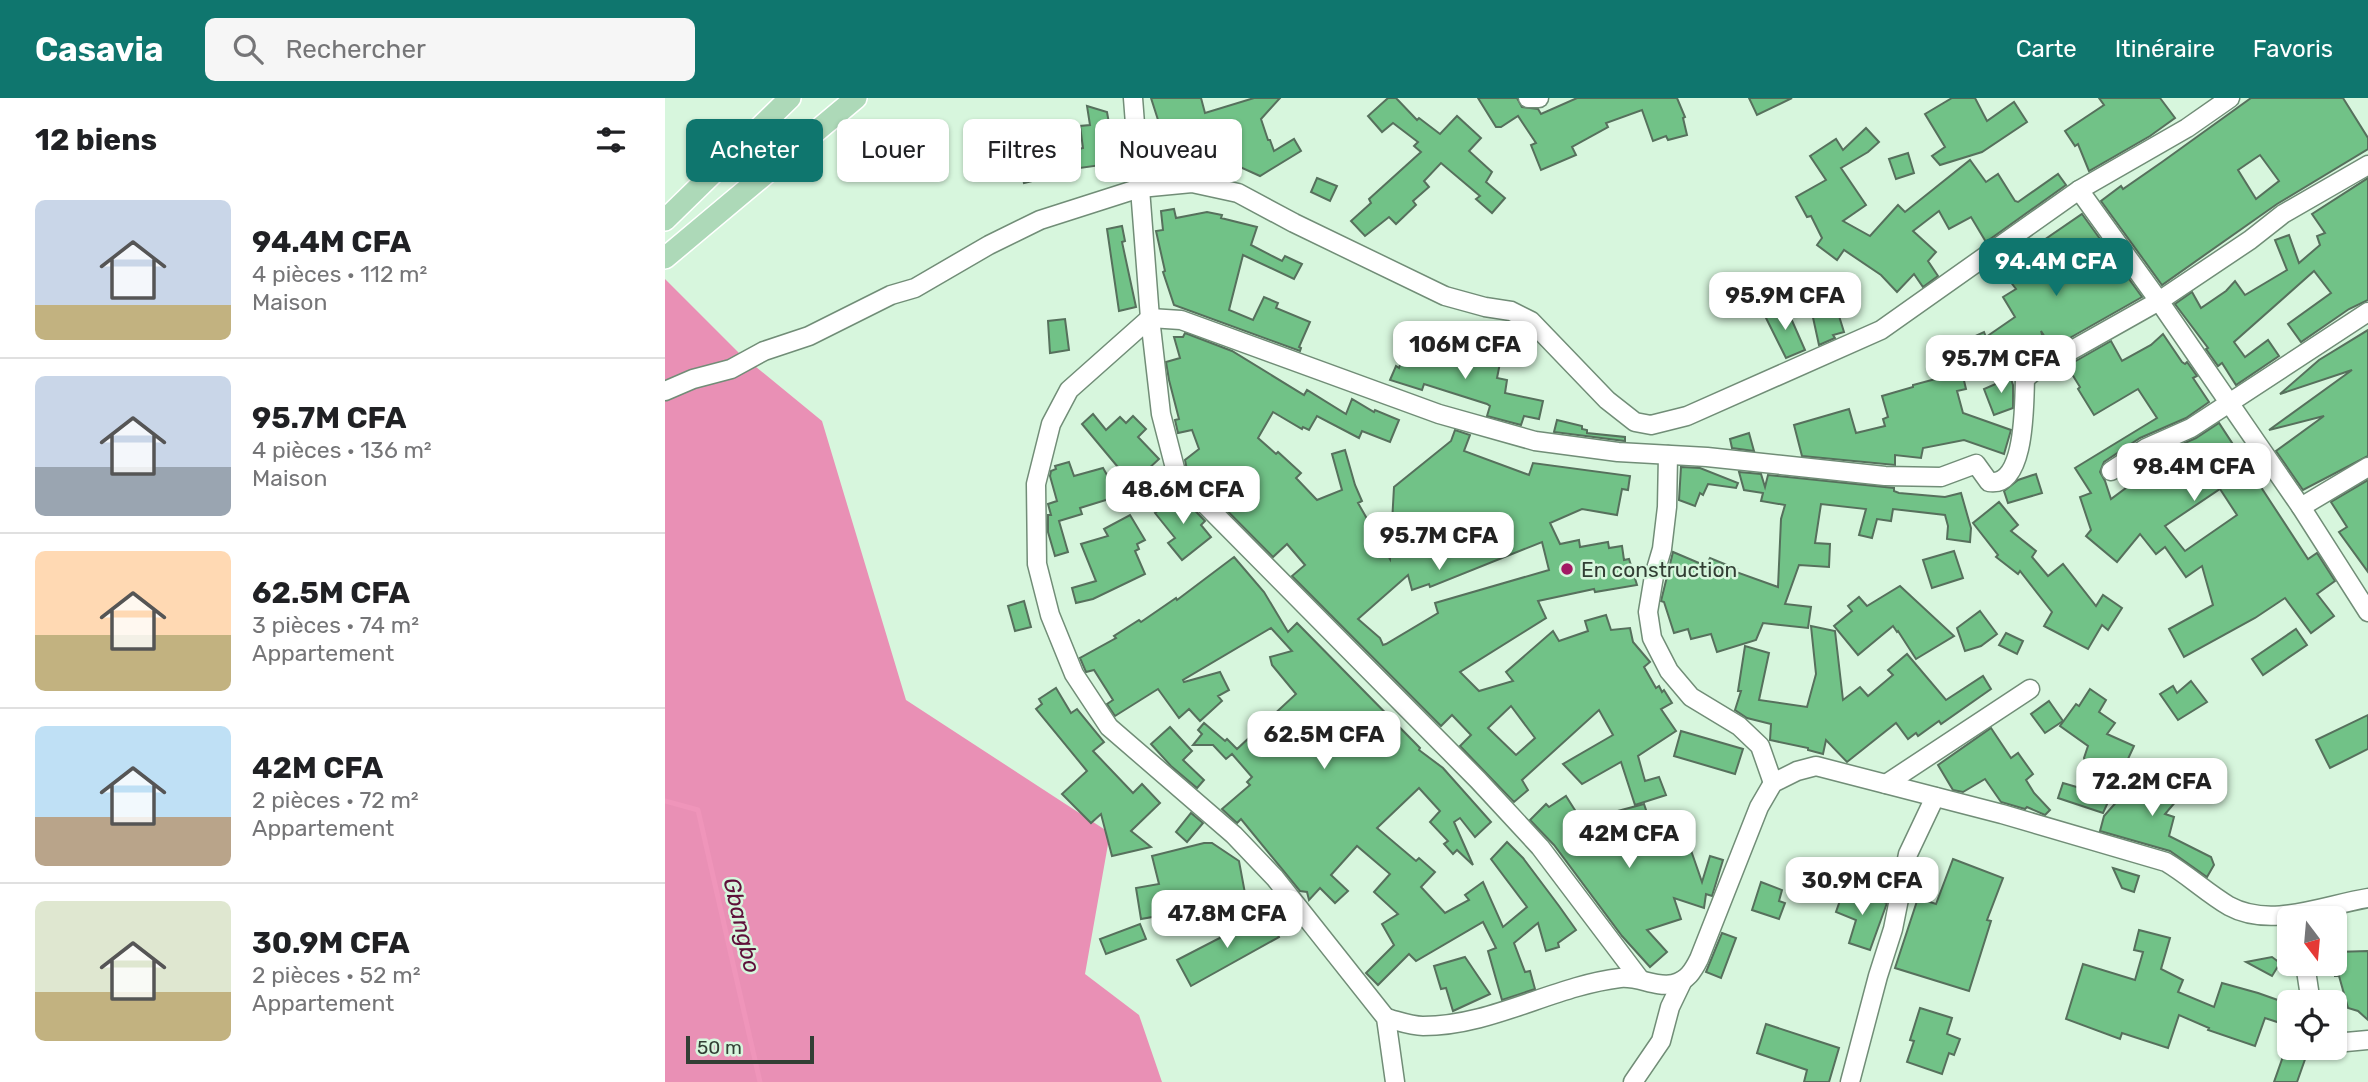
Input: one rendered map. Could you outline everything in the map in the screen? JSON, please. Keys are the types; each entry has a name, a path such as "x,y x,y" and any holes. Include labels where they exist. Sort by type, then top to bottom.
{"main road":[{"path":"665,220 790,98"},
{"path":"665,258 856,98"}],"street":[{"path":"1133,98 1150,318 1161,414 1177,476 1478,780 1540,847 1639,978"},
{"path":"1528,98 1539,98"},
{"path":"665,391 693,379 731,369 765,351 809,336 891,295 915,288 989,245 1039,220 1140,188 1192,183 1238,193 1425,288 1475,305 1511,311 1531,320 1607,401 1635,422 1651,425 1687,416 1881,330 2079,190 2186,128 2230,98"},
{"path":"1395,1082 1386,1018 1276,878 1234,835 1109,727 1074,674 1050,615 1037,564 1036,484 1051,424 1069,390 1150,318 1181,320 1439,414 1535,441 1618,452 1885,476 1941,477 1976,464 1989,482 1997,483 2010,473 2017,455 2023,432 2025,379 2033,372 2159,301 2250,240 2283,214 2368,165"},
{"path":"2079,190 2159,301 2367,607"},
{"path":"2111,471 2145,448 2191,428 2368,312"},
{"path":"1668,455 1667,507 1662,549 1648,612 1653,638 1669,670 1691,697 1739,726 1760,746 1773,783"},
{"path":"2301,507 2368,467"},
{"path":"1886,784 2030,689"},
{"path":"1386,1018 1420,1026 1459,1023 1594,983 1623,978 1639,978 1658,984 1671,984 1682,980 1692,972 1699,959 1759,807 1773,783 1797,771 1817,766 2166,862 2230,906 2252,915 2277,917"},
{"path":"1850,1082 1893,929 1908,854 1935,797"},
{"path":"2335,906 2368,898"},
{"path":"1633,1082 1661,1041 1670,1006 1682,980"},
{"path":"2347,1042 2368,1040"}],"shaded area":[{"path":"665,279 739,353 822,421 906,700 1110,833 1085,974 1139,1015 1162,1082 665,1082"}],"building":[{"path":"1151,98 1201,98 1205,113 1254,98 1280,98 1261,119 1268,140 1274,151 1294,139 1301,151 1260,176 1242,168 1242,119 1158,119"},
{"path":"1388,98 1396,98 1417,120 1419,118 1440,134 1457,116 1481,138 1469,151 1492,172 1486,182 1505,198 1492,213 1476,199 1480,196 1441,163 1424,181 1429,187 1413,201 1416,205 1396,224 1389,217 1365,236 1351,221 1371,203 1369,199 1421,152 1414,146 1418,142 1393,123 1382,132 1368,116"},
{"path":"1478,98 1517,98 1522,107 1538,109 1541,114 1577,98 1677,98 1685,117 1687,135 1668,140 1666,136 1653,141 1642,110 1606,123 1608,127 1572,147 1576,155 1541,170 1531,145 1536,143 1518,116 1501,127 1496,127"},
{"path":"1749,98 1792,98 1757,115"},
{"path":"1952,98 1975,98 1987,121 2014,102 2027,122 1982,152 1940,165 1932,156 1945,147 1925,114"},
{"path":"2099,98 2160,98 2175,118 2150,136 2089,171 2078,144 2075,146 2065,131 2104,105"},
{"path":"2251,98 2343,98 2368,138 2368,149 2277,204 2162,285 2101,201 2162,162","holes":["2260,155 2279,181 2256,199 2238,170"]},
{"path":"1087,106 1107,112 1108,119 1095,119 1095,166 1081,168 1081,126 1090,125"},
{"path":"1866,128 1879,142 1841,168 1866,205 1843,221 1870,236 1898,205 1905,212 1970,160 1986,182 1998,174 2018,202 2058,174 2066,185 1986,242 1971,217 1949,229 1939,211 1913,231 1936,252 1928,261 1938,276 1923,287 1914,274 1897,292 1881,275 1844,250 1837,260 1817,245 1822,238 1811,216 1807,217 1796,197 1826,180 1810,156 1836,139 1843,150"},
{"path":"1908,153 1914,173 1896,179 1889,159"},
{"path":"1317,178 1337,186 1330,201 1311,192"},
{"path":"2368,178 2368,300 2349,309 2301,342 2288,324 2331,293 2314,271 2234,342 2245,357 2268,340 2279,356 2236,385 2222,363 2218,366 2175,304 2192,292 2201,308 2226,291 2235,281 2245,295 2287,270 2275,240 2289,235 2299,263 2320,245 2317,236 2325,233 2312,214"},
{"path":"1174,209 1176,218 1207,212 1257,227 1251,245 1282,261 1285,256 1302,264 1294,279 1243,255 1229,310 1253,320 1264,297 1278,303 1276,308 1310,322 1299,347 1300,351 1174,305 1163,272 1165,271 1156,231 1163,230 1161,211"},
{"path":"2082,214 2142,297 2052,348 2041,331 2047,351 2012,374 1994,348 1957,363 1951,347 1984,332 1986,337 2015,317 2003,297 2016,289 2000,268 2016,257 2036,280 2061,265 2044,240"},
{"path":"1122,226 1125,241 1122,242 1136,307 1119,311 1107,229"},
{"path":"1826,285 1832,314 1836,312 1839,316 1844,332 1833,335 1835,338 1819,345 1807,290"},
{"path":"1786,307 1805,350 1786,358 1765,316"},
{"path":"1065,319 1069,350 1050,353 1048,321"},
{"path":"2368,330 2368,456 2303,490 2276,451 2324,416 2269,430 2352,370 2280,394 2319,360"},
{"path":"1185,333 1232,351 1304,395 1307,390 1346,414 1352,399 1374,412 1375,410 1399,420 1390,442 1362,431 1359,438 1317,416 1309,430 1303,427 1302,429 1273,412 1258,438 1301,473 1296,478 1317,500 1342,490 1332,454 1345,450 1362,501 1358,503 1390,559 1394,487 1451,441 1455,430 1470,435 1464,451 1529,475 1533,463 1630,476 1628,490 1622,489 1617,515 1582,509 1550,523 1560,544 1579,540 1580,547 1608,542 1609,548 1622,546 1624,560 1629,559 1637,585 1595,592 1594,589 1538,601 1546,618 1460,672 1479,691 1513,681 1506,672 1553,631 1559,641 1588,631 1585,621 1606,615 1611,630 1630,628 1633,642 1650,662 1644,667 1656,688 1659,686 1662,692 1664,690 1672,703 1661,709 1676,731 1638,756 1645,781 1659,777 1666,795 1635,805 1621,762 1582,784 1563,764 1613,735 1599,710 1522,780 1528,790 1514,802 1460,746 1471,735 1452,715 1441,726 1292,576 1305,565 1287,544 1273,557 1187,470 1185,460 1199,449 1192,430 1178,433 1175,420 1179,419 1166,362 1180,358 1174,337 1183,337","holes":["1542,542 1549,570 1435,603 1438,613 1386,644 1383,645 1380,638 1358,619 1408,575 1412,590 1429,584 1430,587","1511,706 1535,738 1516,755 1488,728"]},
{"path":"2163,334 2182,362 2187,362 2197,376 2193,378 2209,402 2186,418 2140,438 2104,462 2100,472 2111,499 2142,476 2137,467 2196,438 2219,423 2308,559 2317,553 2335,581 2317,594 2334,616 2311,633 2285,598 2255,618 2184,657 2169,629 2213,605 2202,566 2186,577 2165,547 2156,554 2140,534 2117,562 2086,536 2091,530 2080,497 2091,493 2075,468 2157,418 2138,389 2094,415 2067,366 2111,341 2122,361 2151,345","holes":["2220,489 2237,515 2185,551 2165,526"]},
{"path":"1411,346 1433,352 1435,347 1449,352 1451,347 1500,363 1497,378 1507,380 1505,393 1543,401 1539,419 1524,416 1521,425 1487,416 1490,406 1487,404 1424,384 1422,390 1390,380 1396,366 1399,368 1404,353 1409,354"},
{"path":"1961,368 1966,389 1957,391 1963,413 2011,430 2004,454 1964,440 1923,448 1921,458 1895,455 1895,465 1802,456 1794,425 1849,409 1856,433 1885,426 1883,419 1888,417 1882,396 1943,377 1942,374"},
{"path":"2009,373 2013,385 2013,408 1994,415 1984,389 1998,383 1996,378"},
{"path":"1093,414 1106,430 1120,417 1126,423 1133,416 1146,429 1138,437 1159,459 1132,484 1082,424"},
{"path":"1557,420 1582,426 1587,433 1625,437 1625,441 1554,432"},
{"path":"1749,433 1754,451 1732,448 1730,439"},
{"path":"1069,462 1074,476 1103,468 1119,496 1080,508 1082,514 1059,521 1068,552 1055,556 1048,532 1048,515 1051,515 1048,504 1057,501 1050,476 1051,471 1056,469 1055,466"},
{"path":"1681,467 1700,468 1738,483 1736,488 1708,484 1703,495 1700,493 1695,506 1679,500"},
{"path":"1739,472 1761,474 1765,487 1768,475 1894,488 1894,491 1899,493 1945,497 1961,493 1971,528 1970,542 1947,539 1945,515 1893,509 1891,521 1877,519 1872,538 1859,535 1866,509 1821,504 1815,543 1830,544 1829,567 1799,565 1785,604 1811,607 1808,628 1763,623 1756,640 1717,652 1711,634 1691,639 1688,629 1674,633 1664,602 1661,601 1673,552 1706,566 1710,558 1737,569 1736,572 1778,587 1781,519 1785,505 1761,501 1763,493 1744,490"},
{"path":"2036,474 2042,493 2008,503 2004,491 2018,480"},
{"path":"2368,480 2368,572 2339,532 2347,527 2331,502"},
{"path":"1179,494 1205,521 1201,525 1211,537 1182,560 1168,543 1175,538 1155,513"},
{"path":"1999,502 2018,525 2011,531 2036,551 2032,557 2048,576 2063,564 2096,606 2103,595 2122,608 2108,630 2102,625 2088,649 2044,626 2052,612 2020,571 2018,574 1996,557 1998,555 1973,523"},
{"path":"1130,515 1145,540 1137,544 1139,549 1135,551 1145,574 1093,599 1076,603 1072,588 1096,581 1081,544 1108,536 1104,529"},
{"path":"1954,551 1963,578 1932,588 1923,560"},
{"path":"1234,557 1264,592 1288,632 1297,623 1420,748 1419,750 1443,768 1491,822 1475,837 1460,818 1454,822 1473,865 1457,850 1453,854 1444,844 1448,841 1430,822 1440,811 1419,788 1377,828 1416,861 1419,858 1435,872 1421,887 1445,913 1469,900 1465,895 1483,882 1503,927 1527,907 1491,859 1507,842 1523,858 1576,930 1558,943 1559,947 1546,951 1538,923 1514,943 1525,972 1530,971 1535,989 1502,1000 1488,951 1496,948 1483,922 1416,961 1409,954 1378,985 1366,973 1394,945 1382,924 1398,914 1374,892 1390,874 1357,846 1331,875 1348,891 1335,903 1320,888 1309,900 1307,892 1300,891 1241,819 1237,823 1222,809 1250,785 1247,782 1252,777 1232,754 1226,759 1213,745 1193,745 1202,734 1198,730 1204,723 1237,749 1296,694 1272,665 1270,657 1292,651 1271,628 1183,680 1184,682 1220,672 1229,690 1218,696 1222,701 1200,721 1189,709 1179,718 1158,689 1115,716 1107,704 1113,700 1094,670 1086,672 1080,658 1116,638 1114,636 1139,620 1141,622 1176,598 1177,600"},
{"path":"1900,586 1954,636 1916,659 1893,626 1858,655 1834,626 1852,611 1848,606 1859,597 1867,606"},
{"path":"1024,601 1031,627 1015,631 1008,606"},
{"path":"1980,611 1997,634 1981,646 1965,651 1957,628"},
{"path":"1811,626 1835,631 1843,700 1860,687 1868,696 1893,675 1888,670 1907,654 1946,700 1983,676 1991,689 1941,724 1939,721 1918,736 1916,733 1908,739 1896,723 1847,762 1826,740 1823,754 1770,740 1771,724 1747,718 1735,710 1741,691 1738,691 1745,646 1769,653 1759,700 1807,707 1816,674"},
{"path":"2296,629 2307,645 2263,675 2252,659"},
{"path":"2006,633 2023,641 2017,654 1999,645"},
{"path":"2191,681 2207,702 2178,720 2160,694 2173,686 2177,693"},
{"path":"1056,688 1071,713 1077,709 1104,742 1093,751 1133,793 1142,784 1160,803 1131,831 1151,847 1112,856 1101,814 1091,823 1062,794 1087,771 1036,709 1042,704 1039,699"},
{"path":"2090,689 2106,700 2099,712 2115,723 2107,734 2134,746 2103,813 2058,798 2063,783 2080,788 2087,766 2084,758 2088,746 2060,726 2076,704 2079,706"},
{"path":"2049,701 2063,721 2045,733 2031,714"},
{"path":"2368,715 2368,749 2330,768 2316,740"},
{"path":"1170,727 1192,751 1183,760 1204,780 1197,788 1151,744"},
{"path":"1991,728 2011,758 2018,753 2033,774 2026,780 2050,810 2045,815 2027,807 2025,809 2001,802 1985,779 1963,792 1953,790 1938,765"},
{"path":"1681,731 1743,749 1735,774 1674,756"},
{"path":"2150,764 2183,793 2165,814 2174,817 2169,836 2211,857 2214,865 2207,877 2170,851 2100,831 2104,816"},
{"path":"1566,796 1585,826 1599,816 1644,804 1658,846 1686,836 1702,882 1710,856 1723,860 1712,896 1706,894 1704,908 1674,898 1681,919 1647,930 1667,952 1650,967 1622,936 1554,845 1530,820 1546,804 1549,807"},
{"path":"1191,813 1203,823 1187,842 1176,832"},
{"path":"1212,843 1239,861 1247,904 1198,914 1197,909 1141,919 1136,888 1159,884 1152,856"},
{"path":"1953,859 2003,878 1987,920 1991,921 1969,991 1895,968 1918,898 1936,904"},
{"path":"2113,868 2139,876 2134,892 2122,888"},
{"path":"1761,882 1782,890 1779,901 1785,903 1779,919 1752,910"},
{"path":"1844,889 1887,903 1870,950 1849,943 1856,920 1836,912"},
{"path":"1266,914 1279,937 1191,986 1177,960"},
{"path":"1140,924 1146,939 1106,954 1100,939"},
{"path":"2139,930 2170,938 2161,969 2183,980 2178,992 2214,1007 2222,983 2258,993 2277,1000 2277,1022 2265,1018 2255,1046 2208,1030 2209,1028 2179,1015 2168,1048 2122,1033 2120,1039 2066,1019 2083,964 2135,980 2143,952 2134,950"},
{"path":"1722,933 1736,938 1721,978 1706,972"},
{"path":"2368,951 2368,1020 2358,1011 2348,1008 2347,990 2343,990 2339,976 2347,976 2347,952"},
{"path":"1465,957 1490,994 1453,1011 1446,988 1441,989 1434,966"},
{"path":"2272,957 2277,961 2277,968 2272,976 2246,962"},
{"path":"1920,1008 1952,1018 1947,1034 1960,1039 1954,1055 1949,1053 1942,1074 1907,1062 1914,1041 1910,1040"},
{"path":"1766,1024 1839,1048 1829,1082 1804,1082 1807,1070 1757,1053"},
{"path":"2282,1060 2305,1060 2297,1082 2274,1082"}],"waterway":[{"name":"Gbangbo","path":"665,801 698,810 760,1082"}],"place":[{"name":"En construction","path":"1567,569"}]}
